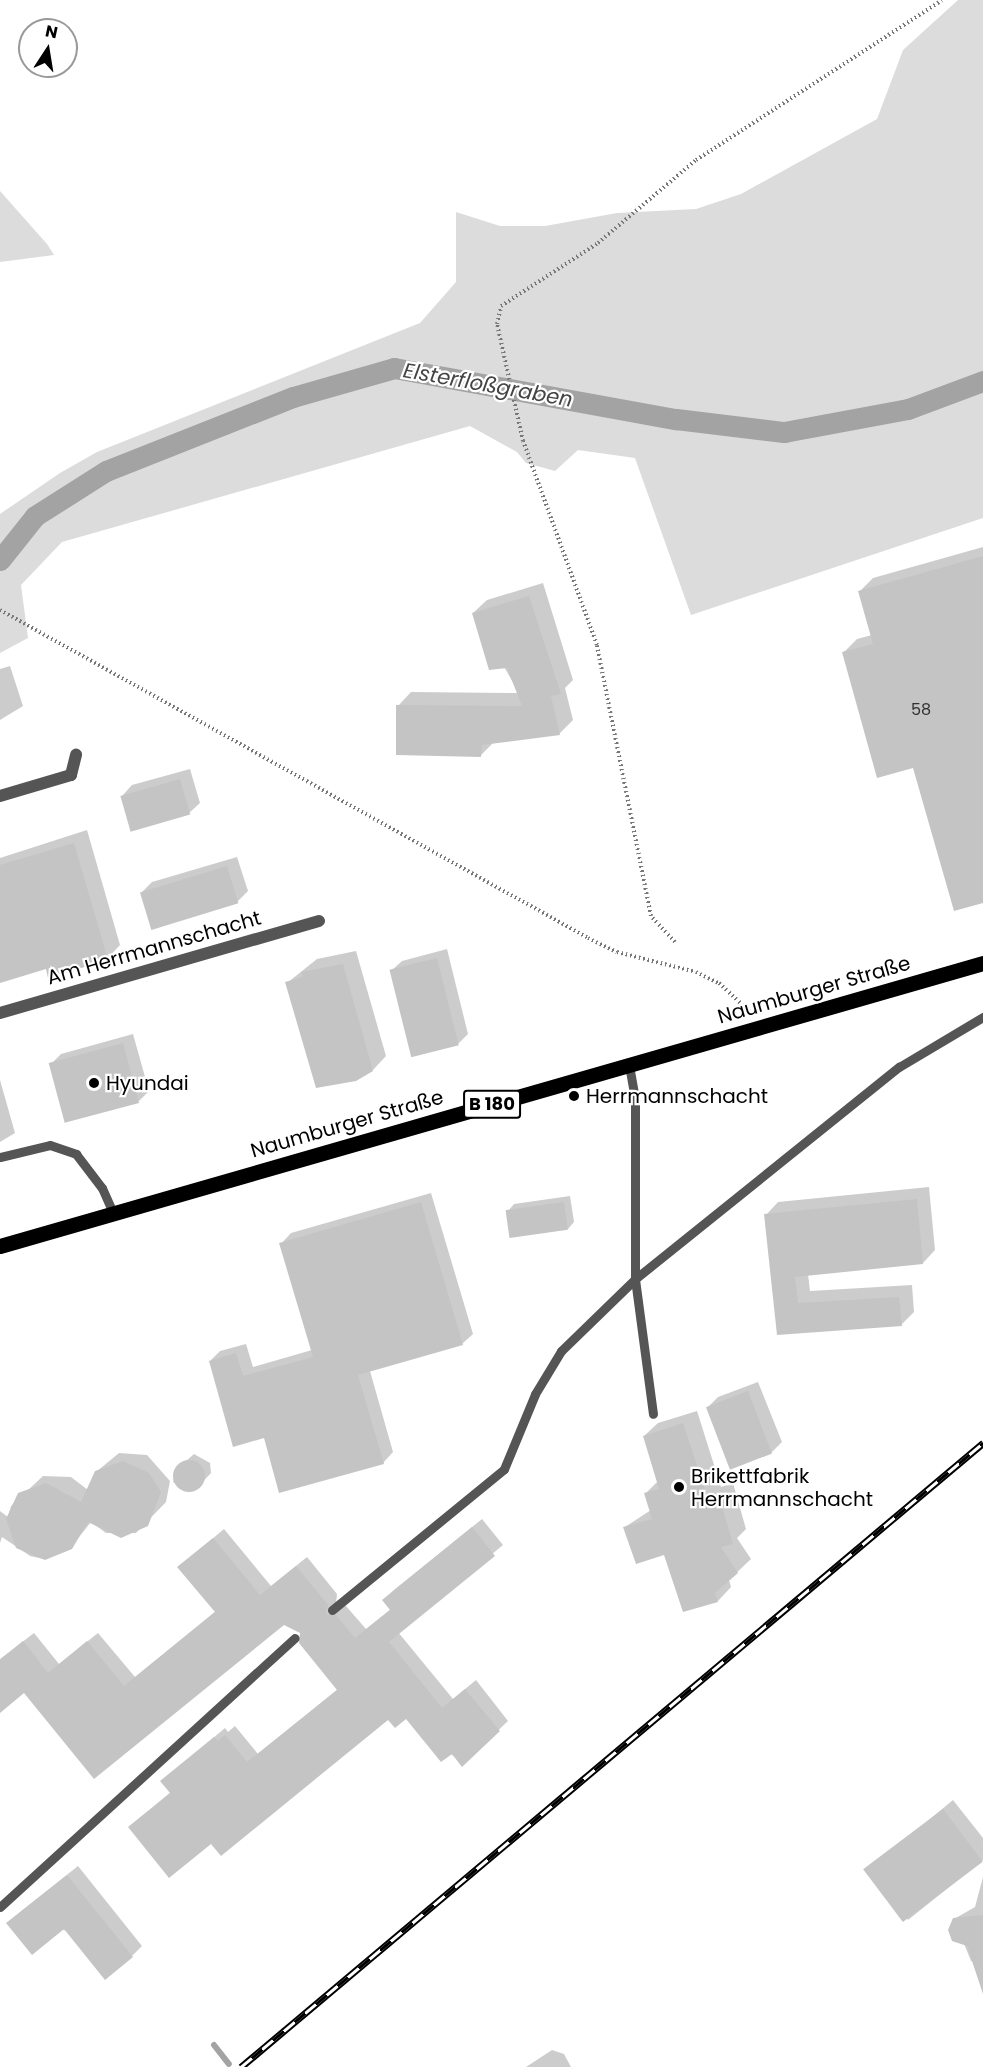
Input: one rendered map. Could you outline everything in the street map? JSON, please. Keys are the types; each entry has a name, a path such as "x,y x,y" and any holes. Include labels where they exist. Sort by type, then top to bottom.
{"main road":[{"name":"Naumburger Straße","path":"0,1246 983,963"}],"street":[{"path":"0,796 71,775 76,754"},
{"name":"Am Herrmannschacht","path":"0,1013 319,921"}],"lane":[{"path":"332,1610 504,1469 535,1394 561,1351 635,1279 899,1067 983,1017"},
{"path":"629,1065 635,1100 635,1279 653,1414"},
{"path":"0,1157 50,1145 76,1154 102,1188 113,1214"},
{"path":"0,1907 14,1889 295,1638"},
{"path":"0,1896 14,1889"}],"path":[{"path":"675,942 651,916 597,645 513,403 497,324 501,306 514,293 598,243 696,160 942,0"},
{"path":"0,610 588,938 617,952 696,972 719,983 749,1011"}],"shaded area":[{"path":"958,0 983,0 983,518 691,615 635,458 578,450 555,471 526,463 517,452 470,426 62,542 21,585 28,638 0,653 0,514 60,473 97,452 420,323 456,282 456,212 500,226 545,226 617,213 696,209 741,194 877,119 903,50"},
{"path":"0,191 47,244 54,255 0,262"}],"building":[{"path":"983,556 983,903 954,911 913,768 877,778 842,652 873,644 858,591"},
{"path":"529,596 561,694 551,696 560,735 482,745 481,757 396,755 396,705 522,706 507,668 489,670 472,613"},
{"path":"180,779 190,815 131,832 120,796"},
{"path":"74,843 108,960 48,978 46,969 0,983 0,865"},
{"path":"227,866 238,903 151,930 140,893"},
{"path":"437,958 459,1045 411,1057 389,970"},
{"path":"343,964 373,1071 356,1081 316,1088 285,982 303,977 301,972"},
{"name":"Hyundai","path":"123,1043 139,1103 65,1123 49,1063"},
{"path":"917,1199 923,1264 795,1277 798,1303 899,1297 902,1326 777,1335 764,1214"},
{"path":"421,1202 463,1345 358,1375 384,1464 279,1493 264,1438 233,1447 209,1361 236,1353 243,1376 313,1357 279,1243"},
{"path":"564,1202 568,1230 509,1238 506,1210"},
{"path":"748,1391 772,1454 730,1470 706,1407"},
{"path":"683,1423 708,1499 719,1496 733,1544 721,1547 738,1573 715,1593 718,1602 683,1612 664,1555 636,1564 623,1527 652,1519 644,1493 659,1489 643,1436"},
{"path":"189,1460 200,1465 205,1476 200,1487 189,1492 178,1487 173,1476 178,1465"},
{"path":"123,1461 149,1473 161,1492 148,1526 121,1538 88,1522 72,1549 45,1560 16,1548 6,1519 18,1493 46,1483 81,1502 95,1471"},
{"path":"472,1527 495,1556 389,1642 442,1708 465,1689 500,1731 462,1767 452,1754 441,1762 406,1719 395,1728 388,1720 221,1856 211,1844 169,1878 128,1827 170,1793 160,1781 214,1737 218,1741 225,1735 247,1762 337,1690 299,1643 300,1633 284,1625 94,1779 24,1693 0,1713 0,1660 23,1641 48,1673 87,1641 124,1686 215,1612 177,1567 213,1538 260,1595 296,1566 328,1605 326,1614 336,1615 355,1638 390,1610 382,1600"},
{"path":"943,1809 983,1862 903,1922 863,1869"},
{"path":"67,1875 133,1957 105,1980 64,1929 32,1955 6,1923"},
{"path":"983,1915 983,1994 967,1946 952,1941 948,1930 953,1918"}],"waterway":[{"name":"Elsterfloßgraben","path":"0,560 35,516 106,471 293,397 394,368 676,419 784,432 908,409 983,381"},
{"path":"214,2045 229,2064"}],"railway":[{"path":"241,2067 983,1443"}],"place":[{"name":"Hyundai","path":"94,1083"},
{"name":"Herrmannschacht","path":"574,1096"},
{"name":"Brikettfabrik Herrmannschacht","path":"679,1487"}]}
